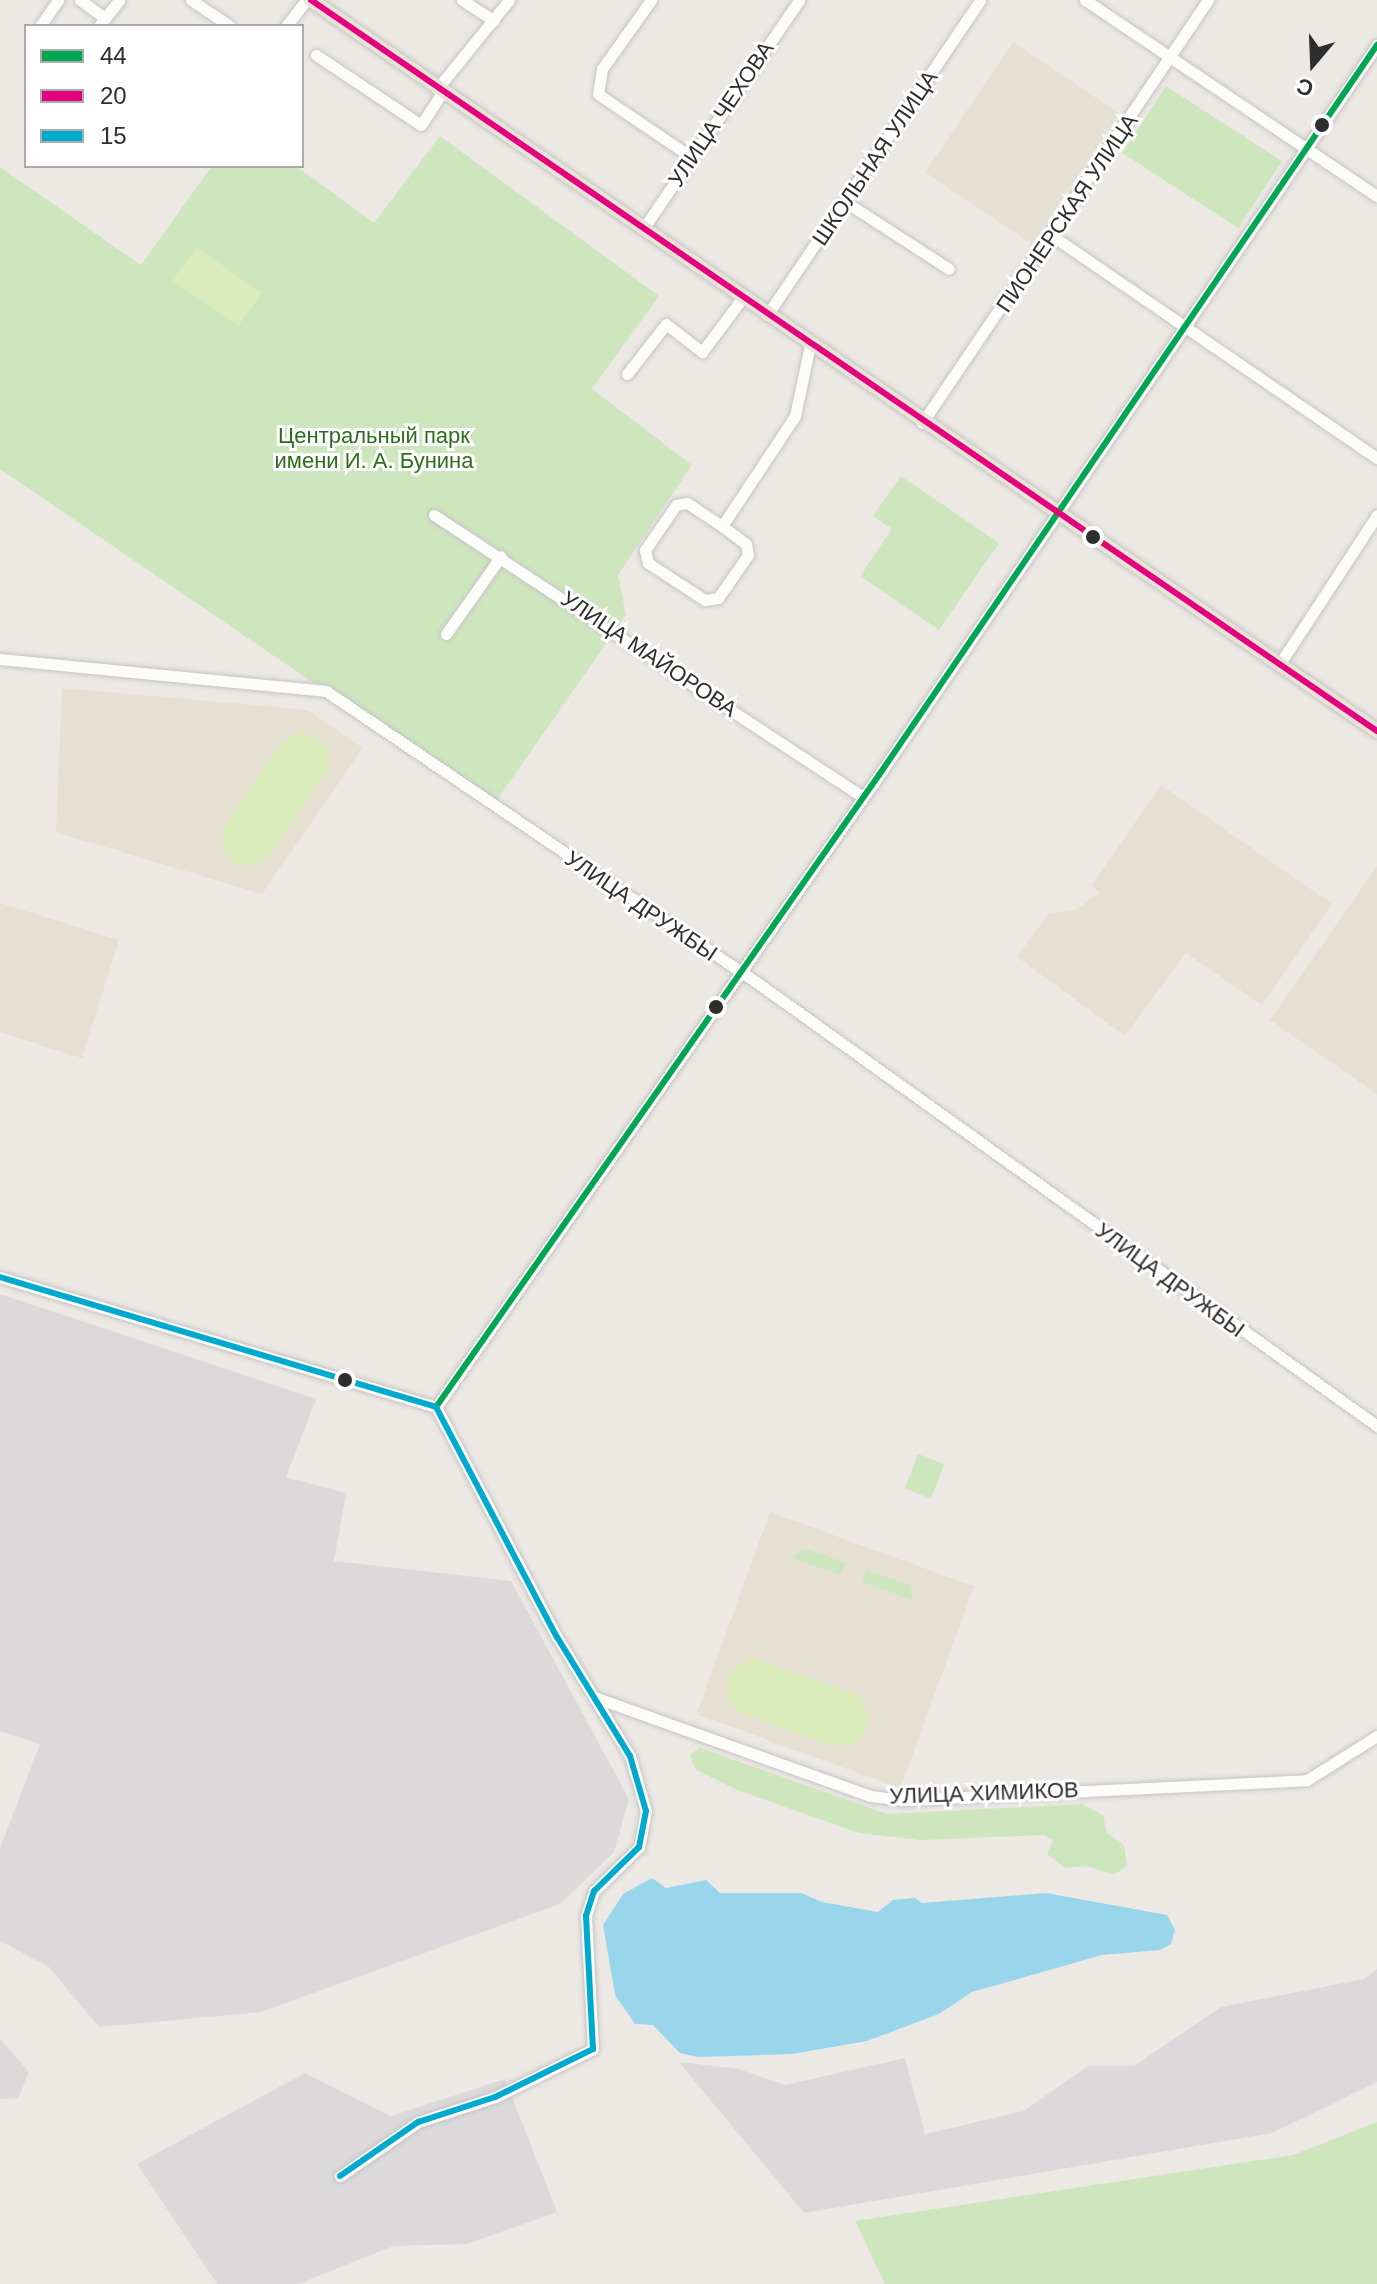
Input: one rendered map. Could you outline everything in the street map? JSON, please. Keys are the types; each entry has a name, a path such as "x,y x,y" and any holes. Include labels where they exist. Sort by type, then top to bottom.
{"main road":[{"path":"308,0 922,423 1377,731"}],"street":[{"path":"41,24 58,0"},
{"path":"80,0 102,22 119,0"},
{"path":"191,0 227,24"},
{"path":"288,24 308,0"},
{"path":"462,0 494,21"},
{"path":"316,55 421,125 440,91 509,0"},
{"path":"651,0 602,69 598,94 691,157"},
{"name":"УЛИЦА ЧЕХОВА","path":"643,229 799,0"},
{"name":"ШКОЛЬНАЯ УЛИЦА","path":"767,315 847,203 980,0"},
{"path":"1085,0 1377,196"},
{"name":"ПИОНЕРСКАЯ УЛИЦА","path":"922,423 1208,0"},
{"path":"436,1407 863,797 1377,45"},
{"path":"847,203 949,269"},
{"path":"1051,235 1187,323 1377,458"},
{"path":"627,374 666,324 702,352 743,297"},
{"path":"722,526 795,416 810,345"},
{"path":"687,503 722,526 746,544 748,555 718,598 705,600 648,563 645,550 676,505 687,503"},
{"name":"УЛИЦА МАЙОРОВА","path":"434,515 501,556 863,797"},
{"path":"1279,665 1377,515"},
{"path":"446,634 501,556"},
{"name":"УЛИЦА ДРУЖБЫ","path":"0,659 326,691 739,972 1377,1426"},
{"path":"0,1277 436,1407 594,1697 630,1756 646,1811 639,1847 594,1891 586,1916 593,2049 495,2097 418,2122 340,2176"},
{"name":"УЛИЦА ХИМИКОВ","path":"594,1697 870,1796 902,1800 1307,1780 1377,1736"}],"shaded area":[{"path":"1013,42 1119,114 1031,244 925,172"},
{"path":"62,688 308,710 363,748 262,894 56,832"},
{"path":"1161,785 1332,904 1262,1005 1186,953 1125,1036 1017,957 1049,913 1075,910 1100,893 1091,886"},
{"path":"1377,866 1377,1094 1270,1020"},
{"path":"0,903 119,940 82,1058 0,1032"},
{"path":"0,1294 316,1399 286,1477 346,1493 334,1561 511,1581 629,1799 614,1852 560,1904 261,2012 99,2027 48,1966 0,1941 0,1848 40,1744 0,1731"},
{"path":"770,1512 974,1586 900,1788 696,1714"},
{"path":"1377,1969 1377,2082 1272,2133 804,2213 679,2062 739,2069 785,2085 905,2058 925,2134 1024,2111 1088,2066 1134,2066 1221,2007 1364,1979"},
{"path":"0,2039 29,2072 18,2098 0,2099"},
{"path":"305,2073 391,2116 505,2079 557,2212 467,2244 393,2246 298,2284 217,2284 137,2164"}],"green space":[{"path":"1166,86 1282,161 1238,228 1122,153"},
{"name":"Центральный парк имени И. А. Бунина","path":"440,136 659,296 592,389 692,465 618,575 626,615 497,800 425,759 0,469 0,167 141,265 211,168 299,168 374,223"},
{"path":"196,247 262,293 238,326 172,281"},
{"path":"901,476 999,543 939,630 860,576 892,529 873,516"},
{"path":"301,731 326,743 329,768 268,857 251,866 233,862 222,846 224,827 283,741"},
{"path":"918,1454 944,1464 931,1499 905,1489"},
{"path":"803,1548 846,1563 841,1575 792,1558"},
{"path":"866,1570 910,1585 913,1600 862,1582"},
{"path":"754,1658 860,1696 869,1716 862,1737 853,1744 831,1746 735,1710 728,1701 727,1678 733,1668"},
{"path":"700,1748 887,1814 1082,1804 1103,1815 1107,1833 1124,1845 1127,1866 1114,1875 1087,1866 1065,1868 1047,1854 1053,1840 1044,1835 920,1840 859,1833 737,1790 695,1769 690,1754"},
{"path":"1377,2122 1377,2284 885,2284 855,2221 1293,2155"}],"water":[{"path":"652,1878 666,1888 706,1880 720,1893 801,1893 822,1902 878,1912 893,1900 915,1898 922,1903 1046,1893 1167,1915 1175,1930 1171,1944 1160,1950 1102,1955 972,1992 939,2014 867,2041 792,2054 698,2057 680,2053 653,2025 635,2024 615,1995 603,1925 623,1894"}],"transit line":[{"name":"20","path":"311,0 1377,731"},
{"name":"44","path":"436,1407 879,775 1377,45"},
{"name":"15","path":"0,1277 436,1407 557,1637 630,1756 646,1811 639,1847 594,1891 586,1916 593,2049 495,2097 418,2122 340,2176"}]}
